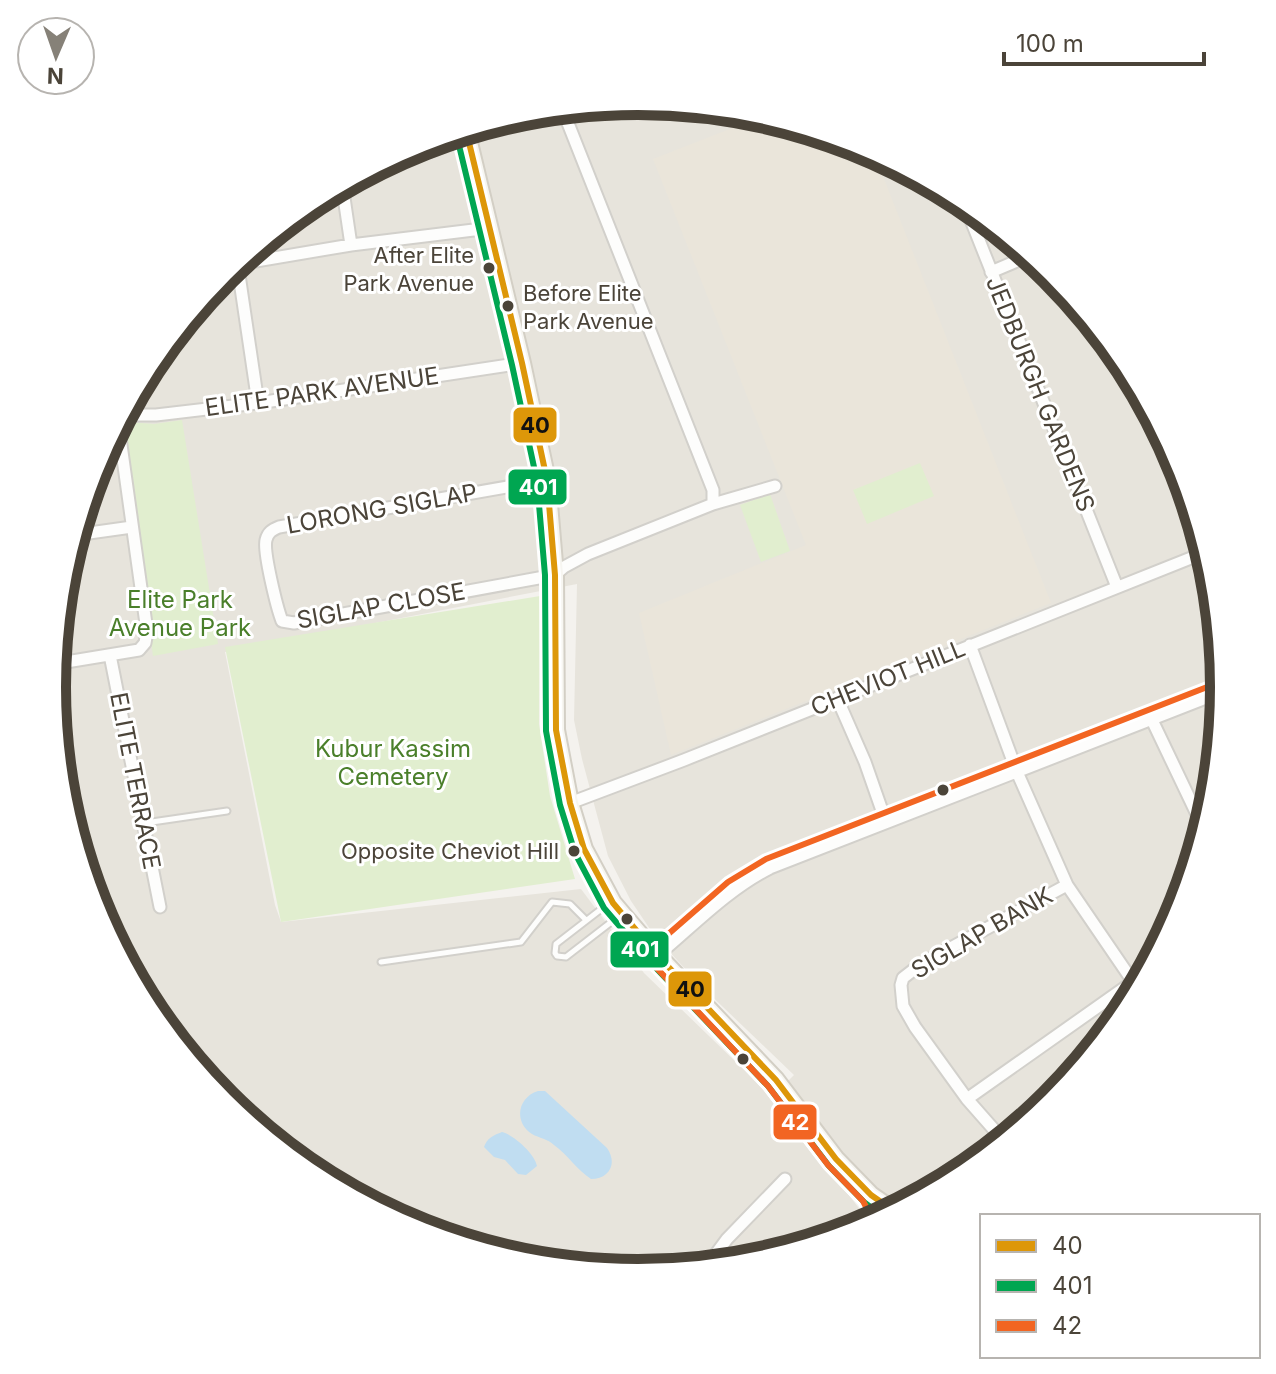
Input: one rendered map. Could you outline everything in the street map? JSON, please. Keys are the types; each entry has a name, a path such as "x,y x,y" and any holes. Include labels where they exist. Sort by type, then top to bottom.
{"main road":[{"path":"469,141 547,480 560,571 556,730 570,803 584,849 618,910 776,1080 836,1159 883,1203"},
{"path":"871,1195 877,1206"}],"street":[{"path":"567,120 713,490 713,504"},
{"path":"344,197 351,245"},
{"name":"JEDBURGH GARDENS","path":"972,223 1117,587"},
{"path":"258,260 490,228"},
{"path":"991,272 1018,260"},
{"path":"239,278 258,403"},
{"name":"ELITE PARK AVENUE","path":"135,415 258,403 522,363"},
{"path":"67,662 139,650 145,643 147,631 121,444"},
{"name":"LORONG SIGLAP","path":"267,535 279,527 547,480"},
{"name":"SIGLAP CLOSE","path":"267,535 266,549 280,616 285,623 294,623 560,571 588,554 713,504 775,486"},
{"path":"87,533 132,527"},
{"name":"CHEVIOT HILL","path":"570,803 1195,556"},
{"path":"970,645 1017,772 1067,885 1130,978"},
{"name":"ELITE TERRACE","path":"110,655 160,907"},
{"path":"661,959 658,955 734,890 758,874 1210,697"},
{"path":"837,698 865,762 886,822"},
{"path":"1152,720 1196,812"},
{"name":"SIGLAP BANK","path":"996,1132 967,1099 908,1016 901,996 901,985 903,978 921,964 1067,885"},
{"path":"967,1099 1119,997"},
{"path":"716,1253 785,1179"}],"lane":[{"path":"144,823 227,811"},
{"path":"381,962 521,942 552,902 570,904 586,920"},
{"path":"600,910 618,910 610,923 566,957 557,956 554,949 556,944 586,920 600,910"}],"shaded area":[{"path":"601,116 675,116 786,134 822,145 891,174 956,211 986,233 1068,310 1114,369 1133,401 1151,434 1180,503 1191,539 1205,612 1209,650 1209,724 1191,835 1180,871 1151,940 1114,1005 1092,1035 1015,1117 956,1163 867,1211 796,1126 862,1213 822,1229 750,1248 675,1258 638,1259 601,1258 597,1258 608,1258 563,1254 490,1240 454,1229 385,1200 320,1163 290,1141 208,1064 162,1005 143,973 125,940 96,871 85,835 71,762 67,724 67,650 85,539 96,503 125,434 162,369 184,339 261,257 320,211 352,192 385,174 454,145 490,134 563,120","holes":["577,584 574,720 608,856 631,901 654,935 700,985 794,1075 772,1097 644,973 581,889 281,922 275,905 225,652"]},
{"path":"741,125 822,145 880,169 1051,603 671,755 639,613 806,545 653,159"}],"green space":[{"name":"Elite Park Avenue Park","path":"182,420 218,644 153,656 123,439 131,422 154,424"},
{"path":"920,463 934,496 867,524 853,490"},
{"path":"770,494 790,551 761,562 740,505"},
{"name":"Kubur Kassim Cemetery","path":"540,596 539,724 550,796 575,879 281,922 225,647"}],"water":[{"path":"538,1091 545,1091 607,1148 612,1165 607,1173 591,1179 552,1143 526,1129 520,1110 526,1099"},
{"path":"502,1132 523,1146 535,1161 537,1166 526,1175 518,1174 505,1160 494,1157 484,1147 489,1139"}],"transit line":[{"name":"40","path":"469,141 547,480 555,575 556,730 570,803 584,849 613,903 661,959 776,1080 836,1159 883,1203"},
{"name":"401","path":"459,144 537,481 545,575 546,731 560,805 575,853 604,908 654,966 768,1086 829,1166 872,1208"},
{"name":"42","path":"868,1210 863,1201 828,1165 768,1086 650,961 650,950 728,882 766,859 1210,686"}],"place":[{"name":"After Elite Park Avenue","path":"489,268"},
{"name":"Before Elite Park Avenue","path":"508,306"},
{"name":"Opposite Cheviot Hill","path":"574,851"}]}
